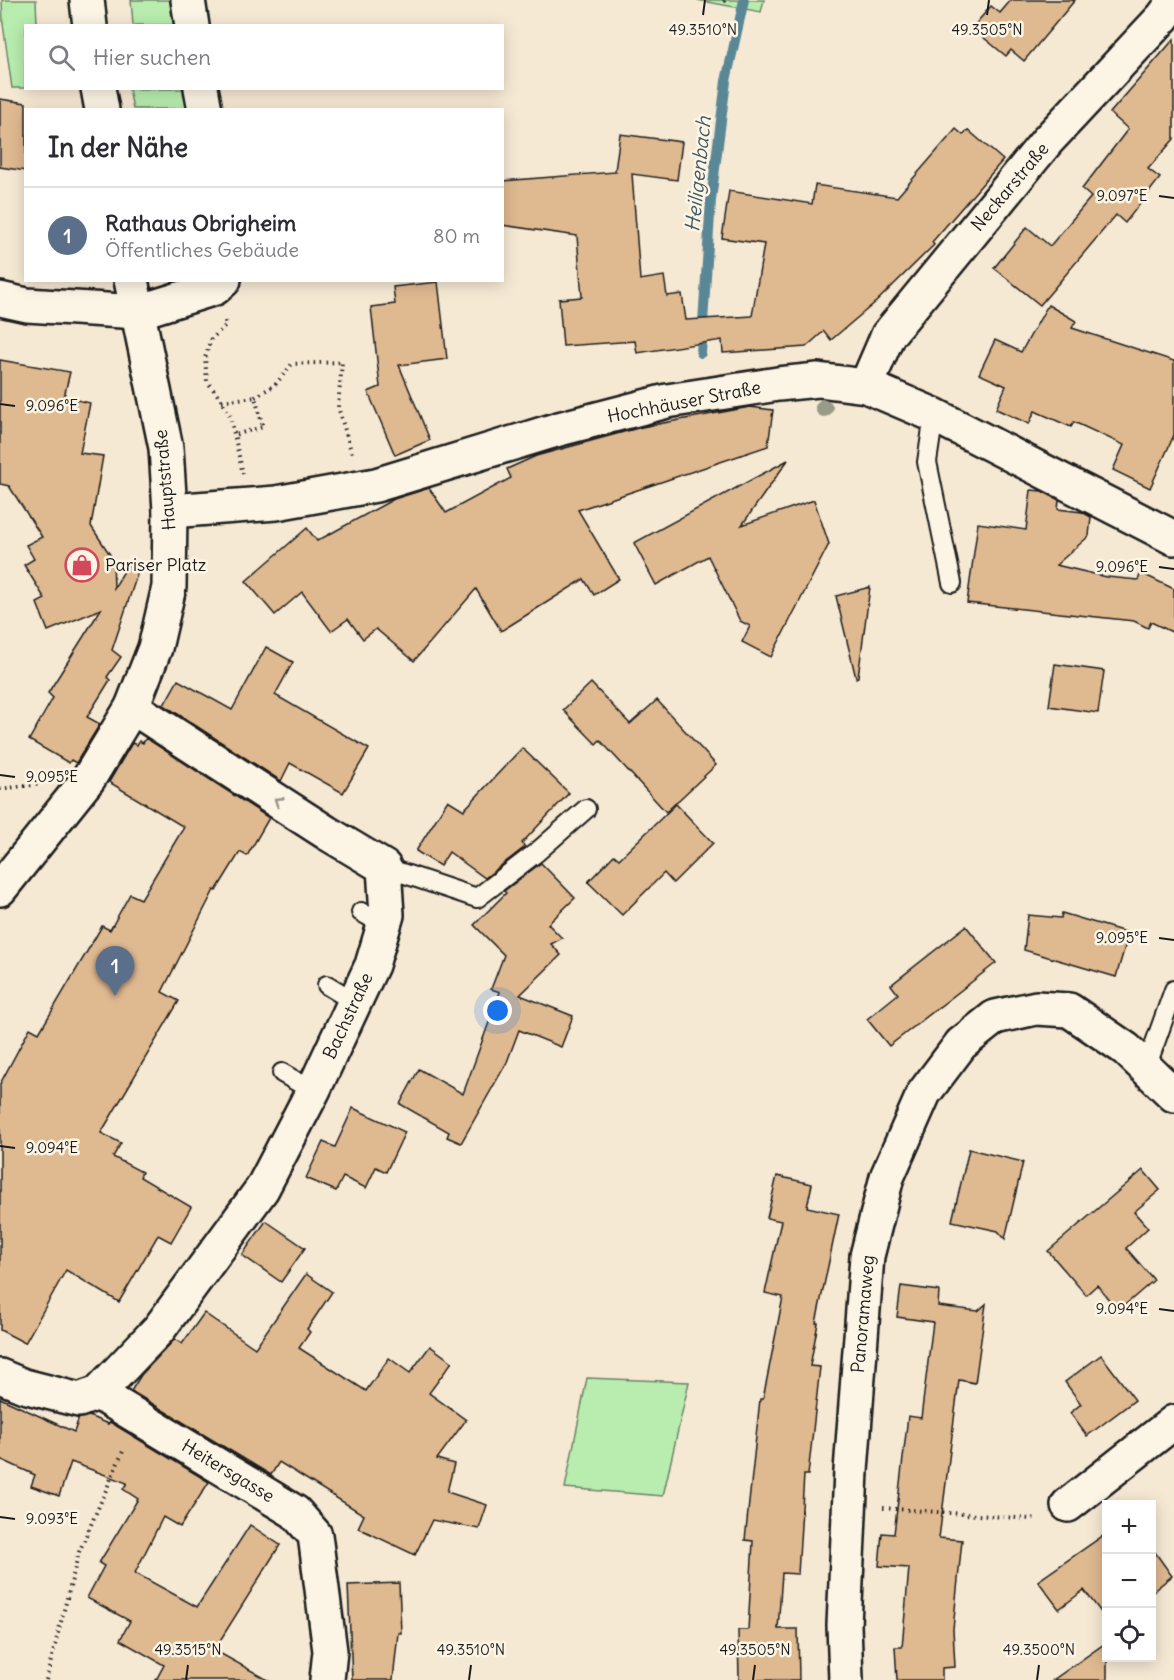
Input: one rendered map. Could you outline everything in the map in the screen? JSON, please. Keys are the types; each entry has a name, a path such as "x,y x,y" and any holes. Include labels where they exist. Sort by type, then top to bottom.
{"street":[{"path":"87,0 90,24"},
{"path":"188,0 192,24"},
{"name":"Neckarstraße","path":"866,386 888,335 1047,141 1163,17 1174,2"},
{"path":"98,90 102,108"},
{"path":"201,90 205,108"},
{"name":"Hauptstraße","path":"0,889 89,778 132,707 154,648 169,587 170,511 166,448 131,282"},
{"path":"0,299 27,305 138,312 220,284"},
{"name":"Hochhäuser Straße","path":"170,511 276,503 362,488 560,429 667,402 778,384 818,380 866,386 934,415 1174,538"},
{"path":"132,707 327,833 384,867"},
{"name":"Bachstraße","path":"98,1393 159,1329 262,1189 313,1091 372,965 373,919 387,915 384,867"},
{"name":"Panoramaweg","path":"846,1680 844,1625 849,1505 867,1256 887,1177 924,1093 961,1044 995,1017 1036,1008 1069,1010 1126,1049 1174,1095"},
{"path":"0,1376 24,1386 79,1400 98,1393"},
{"name":"Heitersgasse","path":"98,1393 295,1512 315,1535 330,1651 327,1680"},
{"path":"1068,1505 1174,1422"}],"lane":[{"path":"934,415 927,462 952,583"},
{"path":"384,867 477,898 537,852 586,809"},
{"path":"327,985 355,1002"},
{"path":"1146,1068 1174,990"},
{"path":"282,1073 313,1091"}],"path":[{"path":"220,284 226,325 210,339 205,358 207,381 230,416 250,506"},
{"path":"222,401 255,397 275,385 292,364 342,362 338,407 362,488"},
{"path":"234,435 263,427 255,397"},
{"path":"46,1680 79,1552 140,1417"},
{"path":"849,1505 1030,1519 1068,1505"}],"green space":[{"path":"2,0 36,0 37,24 24,24 24,88 12,88"},
{"path":"131,0 171,0 174,24 133,24"},
{"path":"697,0 764,0 761,12"},
{"path":"129,90 186,90 190,108 133,108"},
{"path":"587,1378 689,1382 663,1496 565,1488"}],"building":[{"path":"1011,0 1075,0 1024,61 1011,50 1006,56 972,28 991,6 1000,13"},
{"path":"1174,39 1174,139 1148,169 1160,178 1125,223 1116,215 1040,305 994,268 1027,227 1050,246 1091,197 1082,189 1128,129 1110,113"},
{"path":"0,99 26,103 26,108 24,108 24,171 0,167"},
{"path":"956,129 963,135 968,130 1003,160 932,242 934,245 877,301 831,340 824,331 806,347 723,353 722,340 637,353 635,341 563,346 559,299 582,297 577,236 504,225 504,181 616,172 620,134 682,142 677,180 632,174 640,280 664,276 667,296 682,294 686,320 752,316 764,244 722,238 729,191 812,204 815,185 897,197"},
{"path":"438,282 447,359 399,365 430,440 395,455 368,392 380,387 371,307 395,304 393,287"},
{"path":"1048,305 1076,321 1072,328 1174,361 1174,435 1150,488 1113,470 1124,445 1074,422 1071,427 1035,411 1029,424 996,409 1006,386 979,374 995,340 1021,352"},
{"path":"0,360 70,372 64,397 90,403 80,453 103,456 91,526 113,559 114,588 130,561 140,566 112,650 121,657 107,677 110,680 87,717 100,724 76,763 71,760 69,763 29,740 53,698 48,693 101,609 48,631 37,603 45,599 24,565 34,559 26,545 42,537 9,486 0,484"},
{"path":"750,407 773,410 768,446 578,510 619,579 594,595 584,579 501,631 476,589 414,661 376,629 363,639 348,619 331,631 302,592 275,615 246,581 307,528 317,541 394,499 429,488 446,513 511,478 507,469 536,456 642,427"},
{"path":"788,460 742,525 814,500 829,544 771,657 742,642 750,626 740,621 708,556 656,585 634,543"},
{"path":"1031,490 1042,491 1059,500 1058,509 1082,512 1091,517 1089,536 1056,565 1107,577 1138,580 1141,573 1174,589 1174,633 1151,622 1148,628 1134,621 967,603 978,523 1026,530"},
{"path":"870,587 858,677 856,678 836,596"},
{"path":"266,647 293,662 275,695 369,749 343,793 290,763 281,781 164,705 178,680 232,710"},
{"path":"1055,664 1104,671 1098,713 1049,706"},
{"path":"591,683 630,724 657,700 716,765 666,812 600,740 596,744 563,710"},
{"path":"146,738 269,818 247,856 240,852 216,891 214,890 162,992 179,1001 101,1133 121,1143 113,1157 142,1172 140,1177 191,1207 171,1242 158,1235 119,1302 66,1270 25,1343 0,1330 0,1084 30,1028 39,1033 102,926 110,930 130,894 141,899 184,827 109,782 132,743 137,745 139,741 143,743"},
{"path":"522,748 569,793 522,843 525,847 485,878 449,852 440,866 416,851 448,800 464,810"},
{"path":"676,804 713,843 673,883 664,873 622,915 588,882 614,855 619,859"},
{"path":"541,863 575,898 548,924 562,938 551,944 561,955 520,995 573,1016 561,1047 519,1030 507,1062 461,1143 447,1137 449,1132 400,1104 419,1069 463,1094 500,992 491,989 504,955 474,925 506,893 504,891"},
{"path":"1062,913 1129,933 1116,977 1024,950 1028,915 1061,918"},
{"path":"966,926 996,963 889,1046 867,1019 898,994 891,985"},
{"path":"353,1108 405,1132 386,1172 376,1167 366,1188 343,1177 336,1191 306,1178 323,1142 335,1147"},
{"path":"969,1149 1023,1162 1005,1239 998,1231 952,1221"},
{"path":"1143,1170 1160,1190 1134,1212 1148,1228 1126,1248 1154,1280 1118,1311 1097,1285 1086,1295 1048,1251"},
{"path":"777,1176 812,1184 807,1207 839,1214 816,1323 818,1323 810,1366 820,1367 808,1475 804,1475 798,1574 782,1573 778,1629 798,1629 799,1680 739,1680 738,1630 748,1630 753,1541 745,1540 760,1399 763,1399 783,1297 765,1293 781,1221 767,1218"},
{"path":"266,1221 305,1248 281,1282 242,1255"},
{"path":"306,1274 332,1292 307,1329 310,1332 299,1348 366,1391 389,1358 410,1373 430,1346 452,1362 429,1393 466,1420 437,1459 454,1464 447,1492 487,1505 479,1529 432,1520 415,1555 358,1528 364,1515 279,1462 271,1475 131,1391 141,1375 175,1339 182,1344 204,1313 255,1348"},
{"path":"901,1286 939,1291 938,1306 978,1311 986,1304 975,1383 959,1380 939,1538 962,1540 953,1629 955,1667 942,1668 942,1680 897,1680 895,1647 902,1647 909,1568 879,1566 882,1533 894,1534 908,1416 921,1418 933,1322 897,1317"},
{"path":"1101,1355 1135,1400 1087,1436 1070,1413 1081,1404 1065,1382"},
{"path":"0,1398 74,1432 79,1418 89,1416 108,1424 110,1422 209,1482 180,1527 163,1517 135,1573 197,1607 250,1525 280,1545 214,1650 268,1680 156,1680 164,1665 120,1640 130,1621 87,1598 104,1566 99,1563 138,1499 123,1489 127,1483 71,1462 59,1496 31,1486 35,1475 0,1459"},
{"path":"1102,1536 1102,1613 1084,1590 1059,1609 1038,1581"},
{"path":"1156,1554 1172,1576 1156,1589"},
{"path":"399,1583 401,1633 398,1633 393,1680 352,1680 348,1585"},
{"path":"1102,1646 1102,1662 1107,1662 1107,1680 1053,1680"}],"waterway":[{"name":"Heiligenbach","path":"701,353 711,200 726,81 744,0"}],"place":[{"name":"Pariser Platz","path":"82,565"},
{"name":"Rathaus Obrigheim","path":"115,996"}]}
